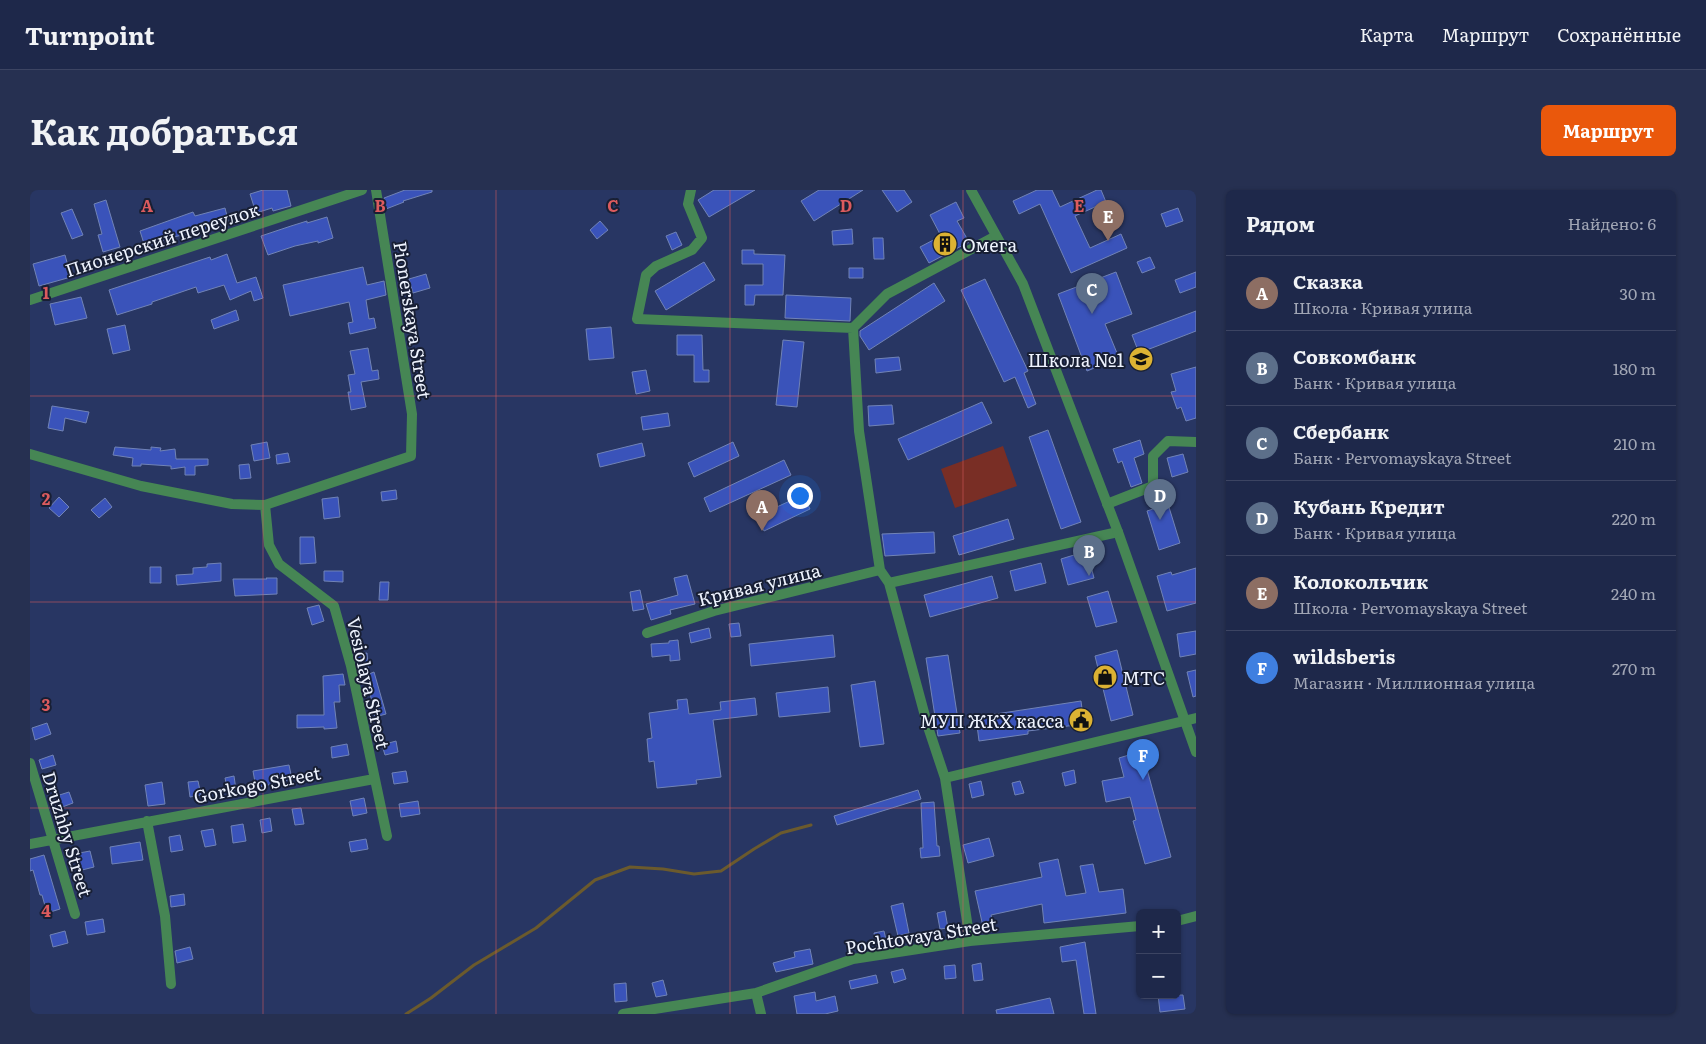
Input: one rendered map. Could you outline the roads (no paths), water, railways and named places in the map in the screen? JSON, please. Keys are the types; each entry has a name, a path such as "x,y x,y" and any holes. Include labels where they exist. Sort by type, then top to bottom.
{"street":[{"name":"Пионерский переулок","path":"30,300 362,190"},
{"name":"Pionerskaya Street","path":"265,505 411,456 412,414 376,190"},
{"path":"691,190 688,204 702,238 692,250 656,266 646,275 637,319 853,328 887,294 996,236"},
{"path":"971,190 1023,284 1191,719 1196,752"},
{"path":"853,328 859,431 880,570 889,583 928,726 945,778 970,941"},
{"path":"1108,504 1153,486 1154,456 1168,441 1196,442"},
{"path":"30,454 141,486 232,504 265,505"},
{"name":"Vesiolaya Street","path":"265,505 270,545 279,564 334,606 351,666 386,836"},
{"path":"889,583 1118,532"},
{"name":"Кривая улица","path":"646,633 714,611 880,570"},
{"path":"945,778 1191,719"},
{"name":"Druzhby Street","path":"30,763 75,914"},
{"name":"Gorkogo Street","path":"30,844 53,838 374,779"},
{"path":"146,821 165,916 170,984"},
{"path":"1181,920 1196,916"},
{"name":"Pochtovaya Street","path":"623,1014 756,993 852,959 970,941 1136,926"},
{"path":"756,993 761,1014"}],"waterway":[{"path":"406,1014 431,998 474,965 536,928 595,880 630,867 663,869 694,874 721,871 781,833 811,825"}],"place":[{"name":"Колокольчик","path":"1108,241"},
{"name":"Омега","path":"945,244"},
{"name":"Сбербанк","path":"1092,314"},
{"name":"Школа №1","path":"1141,359"},
{"name":"Кубань Кредит","path":"1160,520"},
{"name":"Сказка","path":"762,531"},
{"name":"Совкомбанк","path":"1089,576"},
{"name":"МТС","path":"1105,677"},
{"name":"МУП ЖКХ касса","path":"1081,720"},
{"name":"wildsberis","path":"1143,780"}]}
